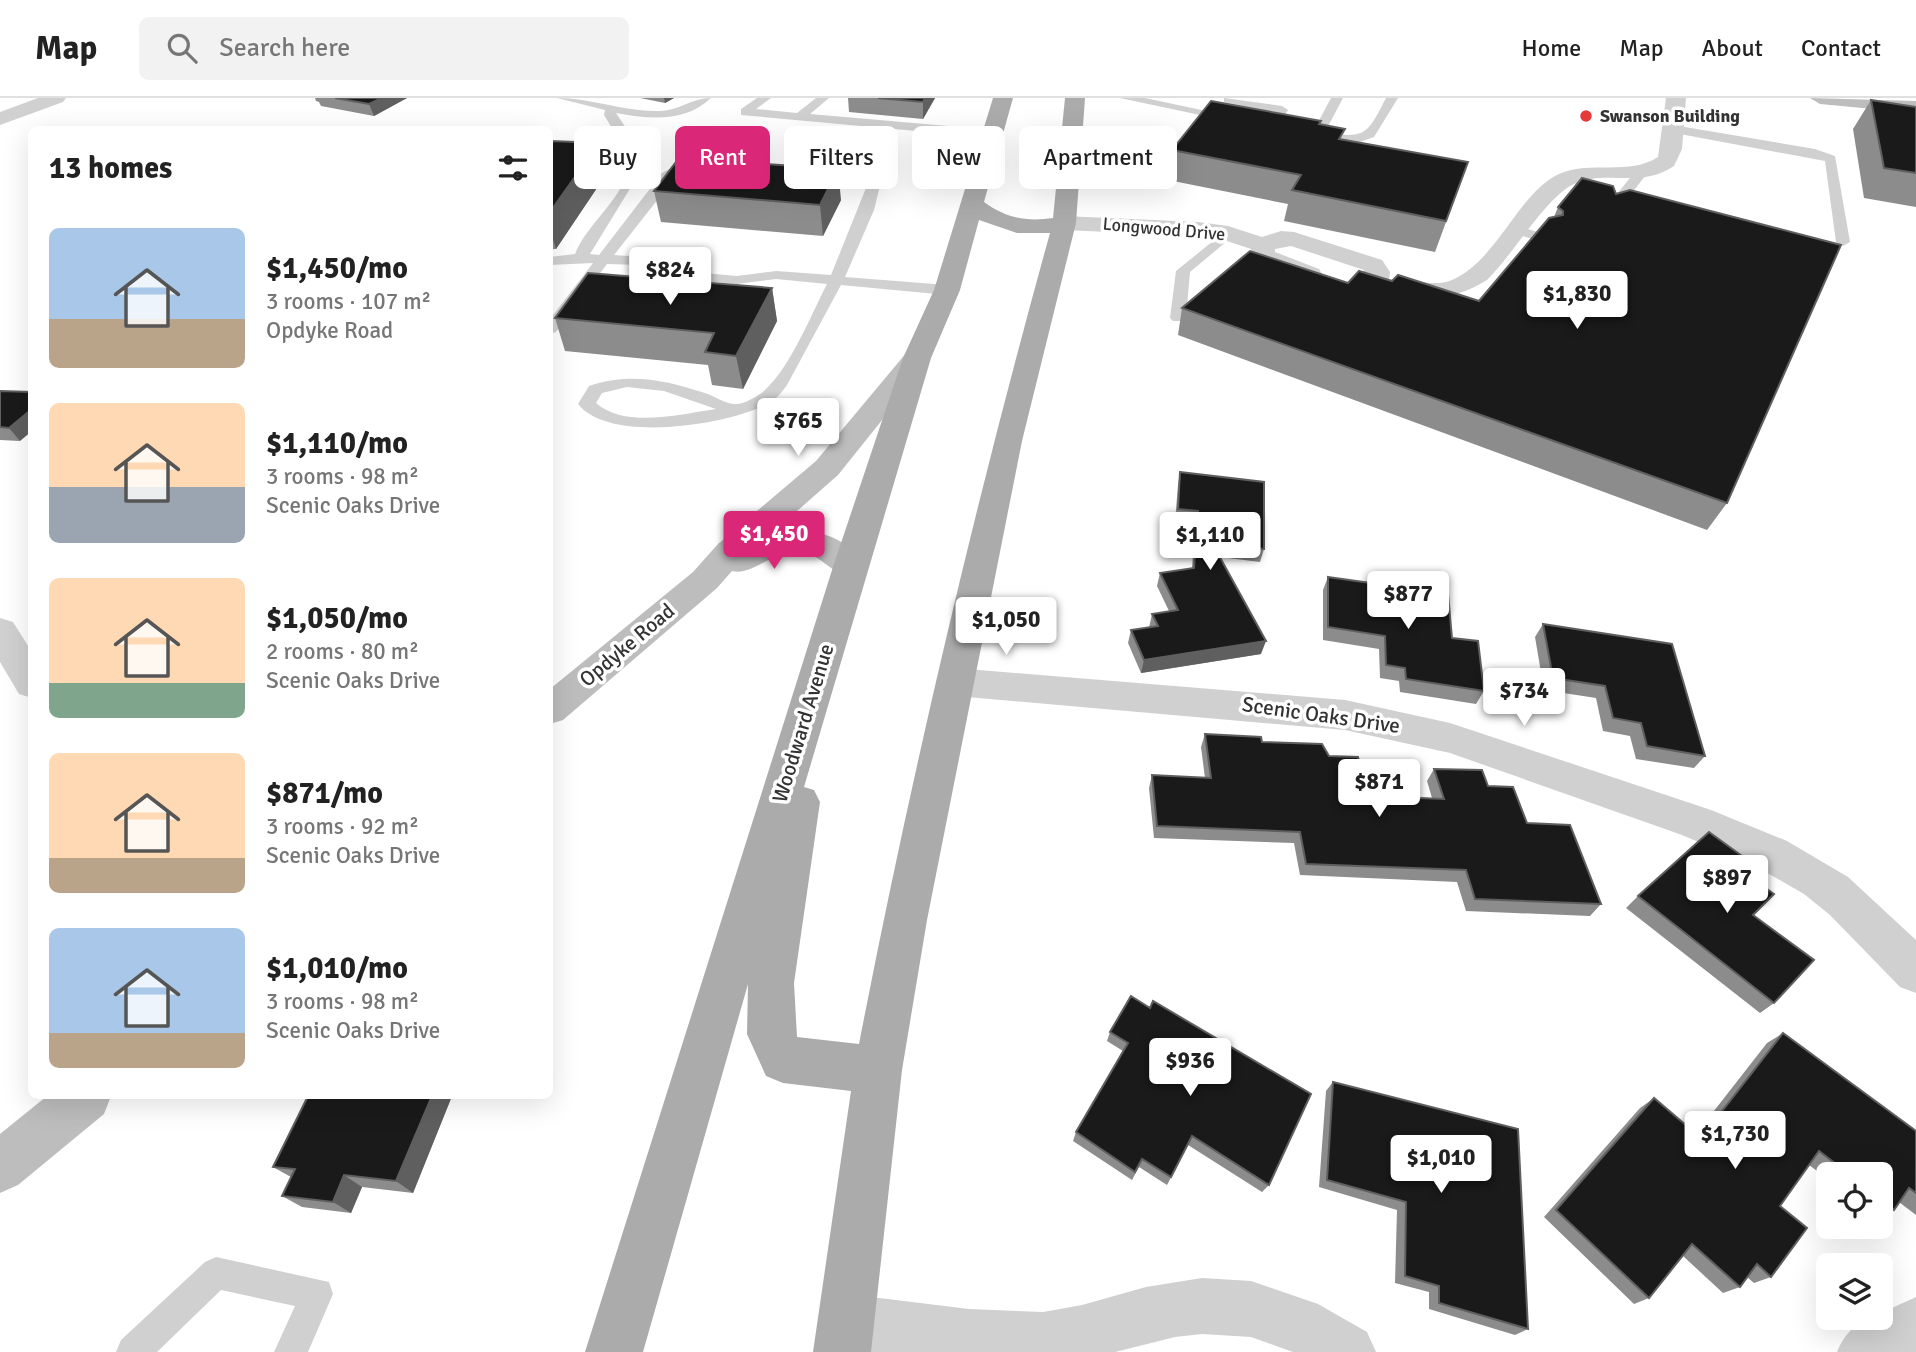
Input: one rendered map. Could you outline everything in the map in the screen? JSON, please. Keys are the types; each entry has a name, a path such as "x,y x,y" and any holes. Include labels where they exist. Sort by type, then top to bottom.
{"main road":[{"name":"Woodward Avenue","path":"996,126 1003,98"},
{"path":"845,1337 878,1070 905,920 1007,441 1064,223 1075,98"},
{"path":"1824,98 1916,107"},
{"name":"Woodward Avenue","path":"614,1352 850,567 918,358 947,290 979,189"},
{"path":"974,206 991,220 1022,229 1064,223"},
{"name":"Opdyke Road","path":"553,707 705,580 730,552 827,468 918,358"},
{"name":"Opdyke Road","path":"705,580 763,546 781,540 816,542 833,550 850,567"},
{"path":"825,651 771,983 771,1034 783,1059 878,1070"},
{"path":"0,1167 82,1099"}],"street":[{"path":"0,119 56,98"},
{"name":"Longwood Drive","path":"1064,223 1228,233 1263,245 1281,238 1317,246 1373,265 1378,272 1365,283 1419,291 1454,290 1475,279 1551,191 1570,177 1643,170 1661,164 1669,157 1676,98"},
{"name":"Longwood Drive","path":"1263,245 1263,256 1271,261 1328,280"},
{"path":"0,631 28,677"},
{"name":"Scenic Oaks Drive","path":"956,682 1345,715 1390,722 1472,744 1701,822 1784,862 1836,893 1916,972"},
{"path":"845,1337 1043,1340 1080,1335 1147,1314 1198,1305 1253,1307 1288,1318 1347,1352"},
{"path":"1866,1352 1916,1325"}],"lane":[{"path":"563,98 611,108 670,115 684,112 705,98"},
{"path":"765,98 746,112 912,127"},
{"path":"799,117 823,98"},
{"path":"1126,98 1351,140 1367,139 1374,134 1392,98"},
{"path":"1271,125 1290,98"},
{"path":"1318,134 1337,98"},
{"path":"1225,99 1282,110"},
{"path":"611,108 610,115 617,126"},
{"path":"1673,129 1749,138 1831,159 1843,242"},
{"path":"553,157 574,158"},
{"path":"1609,213 1643,170"},
{"path":"553,325 667,176 675,172"},
{"path":"581,258 588,239 623,189"},
{"path":"732,409 685,391 617,383 595,390 587,404 606,417 638,422 732,409 763,400 780,385 834,280 871,199 873,189"},
{"path":"1517,230 1543,237"},
{"path":"1178,318 1183,271 1228,233"},
{"path":"553,261 581,258 645,264 691,276 737,280 776,275 947,290"},
{"path":"133,1352 216,1273 317,1294 291,1352"}],"building":[{"path":"335,98 382,98 369,104"},
{"path":"878,98 925,98 923,102"},
{"path":"1871,100 1916,107 1916,173 1884,168"},
{"path":"1211,101 1321,121 1319,124 1345,129 1339,139 1468,162 1446,221 1292,190 1301,175 1177,151 1177,144"},
{"path":"553,141 574,142 574,178 553,208"},
{"path":"675,163 675,189 770,189 770,164 784,165 784,189 828,189 820,205 654,191 661,189 661,182"},
{"path":"1582,178 1613,186 1616,194 1630,190 1841,245 1727,503 1182,308 1250,251 1348,283 1359,271 1392,281 1398,275 1479,301 1549,218 1563,215 1563,211 1558,207"},
{"path":"588,273 772,288 736,356 705,352 714,333 555,318"},
{"path":"0,391 28,392 28,412 9,428 0,427"},
{"path":"1180,472 1264,482 1264,549 1212,543 1266,641 1144,660 1131,630 1158,626 1152,614 1178,610 1160,573 1194,568 1198,511 1178,509"},
{"path":"1328,577 1448,594 1452,638 1478,641 1484,691 1406,679 1405,668 1386,665 1385,636 1328,627"},
{"path":"1543,624 1672,644 1705,756 1647,746 1641,723 1613,718 1605,686 1553,678"},
{"path":"1205,734 1261,737 1262,742 1322,744 1329,756 1358,757 1368,796 1444,799 1434,769 1482,770 1488,786 1513,787 1527,823 1570,825 1601,904 1475,899 1466,870 1306,864 1300,832 1157,826 1152,775 1211,778"},
{"path":"1709,832 1760,869 1751,877 1774,894 1753,915 1814,960 1774,1003 1638,896"},
{"path":"1131,996 1150,1008 1153,1001 1311,1094 1269,1185 1192,1136 1171,1177 1142,1159 1135,1172 1076,1132 1128,1043 1110,1032"},
{"path":"1783,1033 1916,1131 1916,1193 1909,1188 1894,1210 1893,1162 1833,1162 1819,1151 1780,1206 1807,1228 1771,1277 1757,1264 1740,1287 1692,1244 1649,1298 1556,1210 1654,1098 1701,1138"},
{"path":"1333,1082 1518,1129 1528,1329 1439,1303 1439,1286 1405,1276 1406,1202 1327,1180"},
{"path":"307,1099 431,1099 396,1181 344,1175 333,1202 282,1196 295,1169 273,1167"}],"place":[{"name":"Swanson Building","path":"1586,116"}]}
